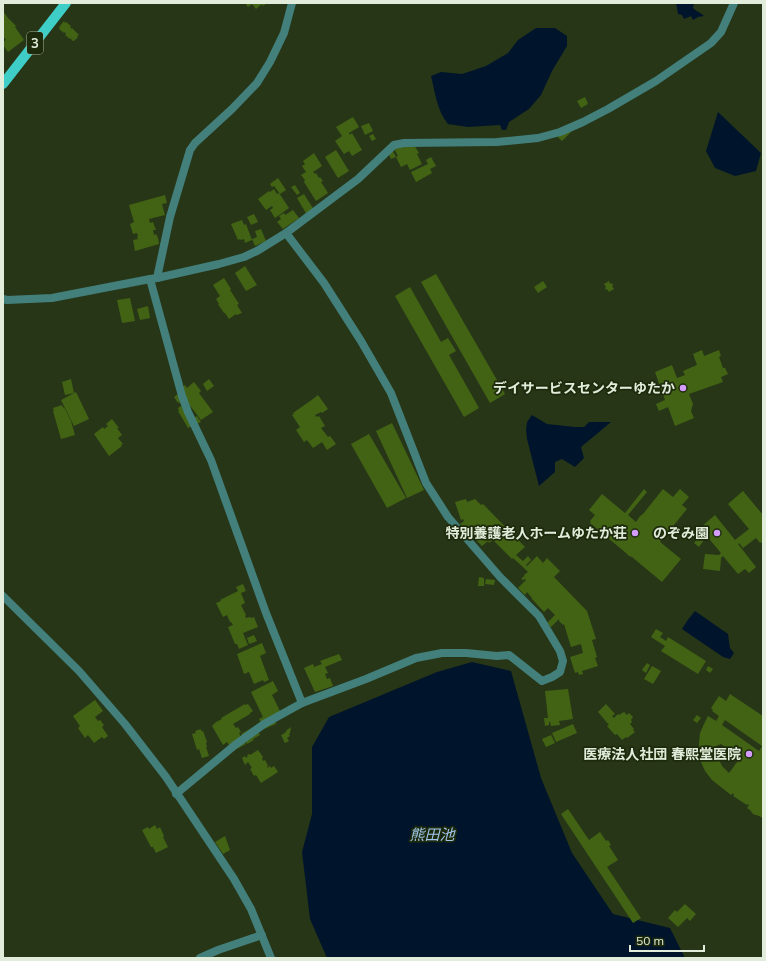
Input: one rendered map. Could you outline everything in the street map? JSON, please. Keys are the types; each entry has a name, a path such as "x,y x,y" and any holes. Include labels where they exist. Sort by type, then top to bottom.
{"main road":[{"name":"3","path":"3,84 66,3"}],"street":[{"path":"292,3 284,33 270,62 256,83 232,109 195,143 190,150 170,217 154,279 182,396 211,460 266,613 302,703"},
{"path":"3,299 52,298 154,279 244,257 257,251 286,233 358,179 394,145 404,143 497,142 538,138 560,132 608,109 656,80 711,43 721,32 734,3"},
{"path":"176,794 235,745 264,724 302,703 385,672 416,658 442,654 466,653 497,656 509,655 542,681 560,672 563,661 560,652 539,616 500,578 448,517 426,483 391,393 361,341 324,283 286,233"},
{"path":"3,596 79,670 125,724 166,777 234,879 251,909 271,958"},
{"path":"200,958 218,950 262,935"}],"water":[{"path":"676,3 694,3 693,8 704,16 693,20 691,16 684,19 682,15 678,14"},
{"path":"536,28 555,28 567,36 567,46 552,71 541,95 529,109 509,122 506,130 502,130 500,125 468,127 448,124 441,113 431,76 441,72 462,74 486,66 508,53 518,40"},
{"path":"718,112 761,153 756,171 735,176 715,168 706,151"},
{"path":"532,415 547,424 575,427 584,427 589,422 611,422 581,447 584,458 575,467 562,459 555,462 555,472 539,486 526,430 527,422"},
{"path":"695,611 728,634 730,648 734,653 730,659 723,657 682,629"},
{"name":"熊田池","path":"472,662 511,671 541,778 572,853 613,914 670,928 685,958 327,958 310,919 302,852 312,814 312,747 329,717 437,672"}],"building":[{"path":"245,3 267,3 263,6 262,4 256,9 252,4 248,7"},
{"path":"3,11 16,26 15,27 24,40 8,52 3,45 3,42 6,40 3,36"},
{"path":"64,21 79,35 74,41 65,35 65,32 64,33 59,29"},
{"path":"585,97 588,104 581,108 577,101"},
{"path":"353,117 359,127 349,133 350,135 352,133 362,150 352,156 349,151 344,154 335,141 342,136 336,127"},
{"path":"369,123 373,131 365,135 361,126"},
{"path":"573,130 562,141 556,135"},
{"path":"373,134 376,139 372,141 369,136"},
{"path":"392,145 414,145 419,153 417,154 422,164 410,170 407,164 401,167 396,157 398,156"},
{"path":"390,146 396,157 391,159 386,148"},
{"path":"336,150 349,171 338,178 325,157"},
{"path":"314,153 322,166 313,172 315,174 316,173 323,181 321,182 328,193 316,201 301,175 306,172 302,166 305,164 303,161"},
{"path":"431,157 436,166 430,169 432,173 416,182 411,172 428,164 426,160"},
{"path":"278,178 286,190 280,194 274,186 272,187 270,184"},
{"path":"295,185 300,193 297,195 291,187"},
{"path":"274,189 277,194 279,193 289,208 275,218 270,210 273,208 272,206 266,210 258,199"},
{"path":"304,194 314,210 307,215 297,198"},
{"path":"165,195 167,203 162,204 165,215 149,219 150,223 153,222 156,230 153,230 154,235 156,234 159,244 135,251 133,240 138,239 138,236 137,233 133,234 130,224 134,222 129,205"},
{"path":"293,210 299,218 283,229 277,222 281,219 279,216 284,213 285,215"},
{"path":"254,214 258,222 251,225 247,217"},
{"path":"242,220 244,225 246,224 252,240 245,243 244,239 238,240 231,224"},
{"path":"261,229 266,241 255,246 252,239 257,237 255,231"},
{"path":"245,266 257,285 246,291 235,273"},
{"path":"436,274 505,394 490,403 421,282"},
{"path":"224,278 239,304 237,305 242,313 236,314 229,319 218,304 216,299 220,296 213,285"},
{"path":"543,281 547,287 538,293 534,287"},
{"path":"609,281 610,284 612,283 614,289 609,292 607,289 606,290 604,284"},
{"path":"410,287 441,342 448,338 456,351 449,355 479,408 464,417 395,296"},
{"path":"130,298 135,321 122,323 117,300"},
{"path":"148,306 150,318 140,320 137,309"},
{"name":"デイサービスセンターゆたか","path":"702,350 704,356 719,350 721,356 719,357 723,368 725,368 728,374 721,377 723,382 689,394 693,404 691,411 694,418 675,426 668,407 659,411 656,404 665,400 655,372 672,365 677,378 685,375 683,371 697,365 693,354"},
{"path":"71,379 74,393 65,395 62,382"},
{"path":"209,379 214,386 207,391 203,384"},
{"path":"194,382 201,391 199,393 213,412 201,420 188,403 192,419 197,416 201,422 188,428 178,411 178,408 181,406 183,407 174,397 182,391 180,389 185,385 187,388"},
{"path":"76,392 89,419 74,426 61,400"},
{"path":"318,395 328,409 315,415 317,417 319,416 325,426 321,428 336,444 327,450 322,442 313,448 307,440 304,442 296,430 300,427 292,415"},
{"path":"62,405 71,421 75,435 61,439 53,408"},
{"path":"112,419 119,428 117,428 122,435 118,438 123,444 109,456 94,434 103,427 104,429 108,426 106,424"},
{"path":"392,423 424,490 407,498 376,431"},
{"path":"369,434 406,498 387,508 351,444"},
{"name":"特別養護老人ホームゆたか荘","path":"644,489 647,492 628,515 636,522 663,489 673,497 680,489 689,497 682,505 687,509 660,542 681,559 662,582 590,523 595,515 589,510 602,494 625,513"},
{"name":"のぞみ園","path":"743,491 763,515 763,543 760,543 756,538 743,548 739,543 738,544 756,567 749,573 745,569 738,574 723,556 721,558 720,571 703,569 705,554 719,555 721,553 700,528 715,515 735,540 749,529 728,504"},
{"path":"466,499 467,502 475,499 481,505 483,504 525,547 516,555 523,561 528,556 531,560 526,565 527,566 537,556 543,563 547,558 560,571 554,577 587,611 596,639 592,640 598,666 582,671 583,674 579,675 578,672 575,673 570,657 583,653 581,644 571,647 564,624 563,625 559,621 559,619 551,627 547,623 555,615 548,608 544,612 527,592 525,595 518,588 526,580 521,579 524,576 525,577 524,575 528,572 524,568 513,558 512,559 493,540 489,543 488,541 482,546 460,524 464,521 463,519 461,520 455,502"},
{"path":"699,536 704,540 699,547 694,543"},
{"path":"479,577 484,578 484,586 478,586"},
{"path":"486,579 495,580 494,585 485,584"},
{"path":"243,584 246,591 241,593 245,603 241,605 246,618 254,617 258,627 243,633 248,645 239,649 237,644 235,644 228,627 233,625 227,615 223,617 216,603 238,591 236,587"},
{"path":"656,629 663,633 660,637 666,641 668,637 706,661 698,674 661,651 665,646 651,637"},
{"path":"254,635 257,641 249,644 247,638"},
{"path":"262,643 266,653 260,656 269,680 264,682 263,680 254,684 249,672 244,674 237,654"},
{"path":"339,654 342,660 325,667 328,673 325,674 327,679 330,678 333,686 315,692 304,668 313,664 314,667 322,664 320,661"},
{"path":"647,663 650,665 646,673 642,670"},
{"path":"652,666 661,671 653,684 644,679"},
{"path":"708,666 713,669 710,673 706,670"},
{"path":"273,681 278,691 272,695 282,715 275,721 276,724 264,729 259,719 263,717 251,692"},
{"path":"568,689 573,719 559,721 560,725 551,726 549,722 549,725 545,726 544,718 548,718 545,691"},
{"name":"医療法人社団 春熙堂医院","path":"730,694 763,716 763,818 753,814 747,808 749,805 748,804 747,805 733,796 733,793 731,795 712,780 705,771 701,762 699,752 700,733 708,716 716,721 719,716 712,711 713,710 711,708 719,696 726,701","holes":["725,720 762,746 759,751 722,725","721,744 740,758 729,773 722,766 717,756 716,746"]},
{"path":"95,700 103,711 95,717 104,725 102,727 108,736 104,739 102,737 94,743 88,735 85,738 78,728 80,726 73,716"},
{"path":"245,704 248,704 253,711 233,724 236,728 238,727 241,732 239,733 243,740 245,740 241,734 255,726 260,735 253,739 254,740 247,744 246,742 246,744 233,751 227,742 223,745 212,726 222,719 221,718"},
{"path":"606,704 615,714 612,716 614,718 618,714 619,715 624,712 627,715 629,713 633,717 630,724 635,732 622,740 617,734 615,735 598,712"},
{"path":"697,715 701,718 697,723 693,720"},
{"path":"573,724 577,733 556,742 552,733"},
{"path":"291,727 289,734 290,736 287,738 289,741 285,743 281,735"},
{"path":"201,729 207,742 206,747 209,756 202,758 199,749 197,750 192,734"},
{"path":"551,735 555,743 546,747 542,739"},
{"path":"258,750 263,757 263,761 265,760 268,766 267,768 274,766 278,772 261,783 256,775 254,776 250,769 252,768 248,762 245,765 242,758 245,756 246,758 248,756 247,755 250,755"},
{"path":"568,809 589,840 600,832 606,841 608,840 611,845 609,846 618,860 607,867 641,918 633,923 561,814"},
{"path":"155,825 157,829 160,827 168,847 156,853 142,830 148,827 149,829"},
{"path":"225,836 230,850 223,854 215,842"},
{"path":"685,904 696,914 690,921 687,918 678,927 668,918 675,910 677,912"}],"place":[{"name":"デイサービスセンターゆたか","path":"683,388"},
{"name":"特別養護老人ホームゆたか荘","path":"635,533"},
{"name":"のぞみ園","path":"717,533"},
{"name":"医療法人社団 春熙堂医院","path":"749,754"}]}
